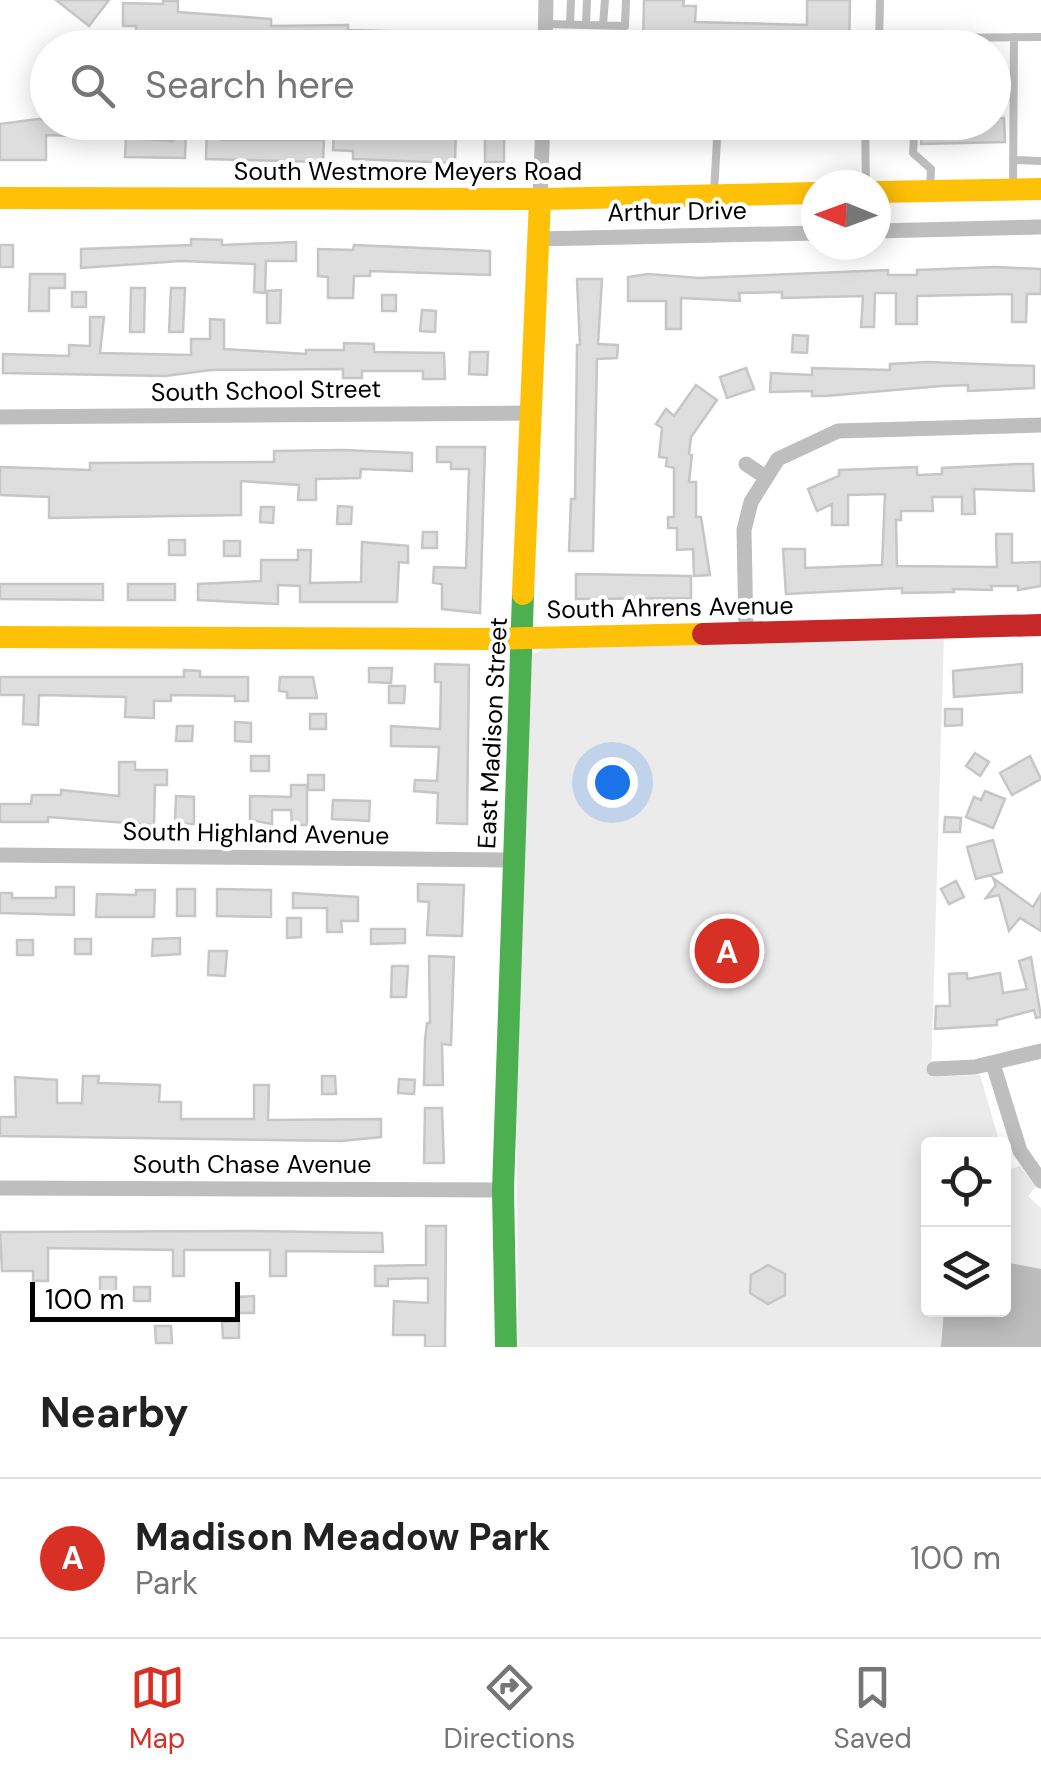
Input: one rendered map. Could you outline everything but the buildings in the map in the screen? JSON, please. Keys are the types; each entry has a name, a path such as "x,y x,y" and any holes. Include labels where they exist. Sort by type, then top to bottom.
{"street":[{"path":"546,0 546,30"},
{"name":"East Madison Street","path":"506,1347 503,1190 512,860 525,638 542,140"},
{"path":"891,192 1041,189"},
{"name":"South Westmore Meyers Road","path":"0,198 540,199 801,193"},
{"path":"891,231 1041,227"},
{"name":"Arthur Drive","path":"538,239 801,232"},
{"name":"South School Street","path":"0,416 532,413"},
{"path":"746,632 744,530 750,502 778,459 825,434 859,428 1041,425"},
{"path":"746,464 764,476"},
{"name":"South Ahrens Avenue","path":"0,637 525,638 1041,625"},
{"name":"South Highland Avenue","path":"0,856 512,860"},
{"path":"934,1069 993,1064 1041,1051"},
{"path":"993,1064 1020,1151 1041,1181"},
{"name":"South Chase Avenue","path":"0,1188 503,1190"}],"lane":[{"path":"570,24 571,0"},
{"path":"586,24 587,0"},
{"path":"603,25 604,0"},
{"path":"546,24 625,26 626,0"},
{"path":"879,30 880,0"},
{"path":"1011,37 1041,37"},
{"path":"1013,189 1014,37"},
{"path":"714,195 717,140"},
{"path":"866,140 866,170"},
{"path":"914,140 913,152 930,169 930,191"},
{"path":"1013,160 1041,161"}],"shaded area":[{"path":"944,638 931,1077 980,1075 998,1137 921,1137 921,1317 1011,1317 1011,1169 1020,1166 1036,1187 1028,1196 1041,1208 1041,1347 518,1347 516,1032 532,655 545,648"},
{"path":"1011,1263 1041,1269 1041,1347 941,1347 943,1317 1011,1317"}],"traffic: fast":[{"path":"506,1347 503,1190 523,594"}],"traffic: slow":[{"path":"891,192 1041,189"},
{"path":"0,198 540,199 801,193"},
{"path":"523,594 540,199"},
{"path":"0,637 489,639 703,634"}],"traffic: jam":[{"path":"703,634 1041,625"}],"place":[{"name":"Madison Meadow Park","path":"727,951"}]}
